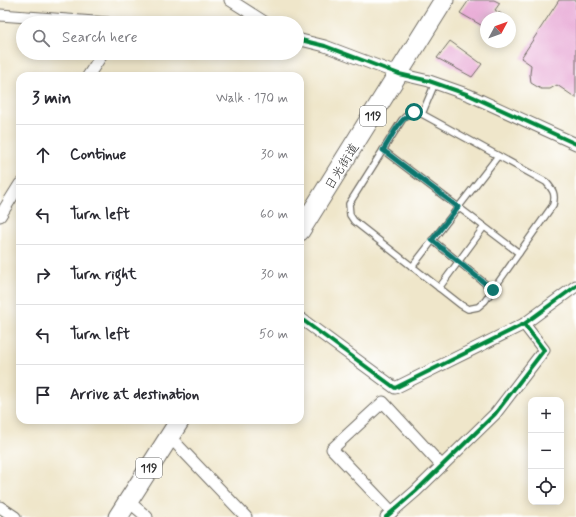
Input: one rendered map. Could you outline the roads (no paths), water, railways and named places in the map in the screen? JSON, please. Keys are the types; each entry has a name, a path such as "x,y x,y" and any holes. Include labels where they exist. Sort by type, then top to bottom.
{"highway":[{"name":"日光街道","path":"304,225 444,0"},
{"name":"119","path":"118,517 177,424"}],"street":[{"path":"230,0 255,16"},
{"path":"0,15 16,16"},
{"path":"304,41 325,46 399,74 435,83 469,95 576,144"},
{"path":"91,72 98,60"},
{"path":"0,215 16,190"},
{"path":"304,321 395,388 524,324 576,286"},
{"path":"442,466 383,402 332,448 389,514 442,466 495,414 544,350 524,324"},
{"path":"169,436 246,517"},
{"path":"128,501 147,517"},
{"path":"0,507 14,517"}],"lane":[{"path":"422,114 435,83"},
{"path":"414,112 422,114 546,182 553,190 555,197 553,205 485,301 478,307 468,309 354,221 350,215 349,204 383,150 407,115 414,112"},
{"path":"383,150 519,253"},
{"path":"412,267 498,156"},
{"path":"439,288 484,227"},
{"path":"432,240 493,290"}]}
